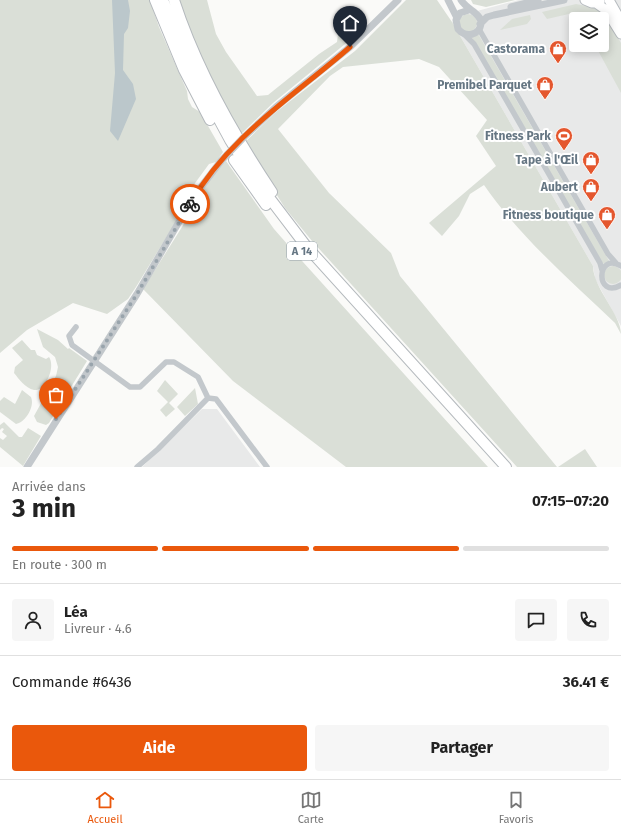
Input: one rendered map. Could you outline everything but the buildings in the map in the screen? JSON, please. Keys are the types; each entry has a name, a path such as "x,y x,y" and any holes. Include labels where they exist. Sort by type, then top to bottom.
{"highway":[{"name":"A 14","path":"156,0 184,70 209,118 246,179 282,227 308,258 497,467"},
{"name":"A 14","path":"164,0 190,66 230,140 252,175 282,216 319,261 506,467"},
{"path":"174,0 195,52 223,113 255,166 289,216 314,249 319,261"}],"main road":[{"path":"585,0 600,2 621,34"},
{"path":"609,0 621,21"}],"street":[{"path":"27,467 137,294 194,196 221,161 276,107 350,47 398,0"},
{"path":"448,0 457,18 457,28 474,44 600,263 602,278 606,285 613,288 621,285"},
{"path":"461,0 480,18 480,27 608,254 619,264"},
{"path":"457,18 462,12 490,12 538,0"},
{"path":"464,34 472,35 487,17 494,14 564,0"},
{"path":"602,270 608,264 619,264"},
{"path":"76,327 69,336 69,341 72,345 130,387 140,387 166,362 174,362 198,377 208,398"},
{"path":"138,467 158,449 208,398"},
{"path":"208,398 216,399 268,467"}],"shaded area":[{"path":"0,0 150,0 159,27 187,91 188,99 192,107 200,112 223,152 216,162 209,164 190,190 175,223 128,299 107,314 73,303 27,330 0,353"},
{"path":"112,0 128,0 130,11 128,28 124,34 123,70 133,84 136,99 118,141 110,131 115,73"},
{"path":"177,0 207,0 216,34 226,52 257,96 268,95 319,54 337,42 338,34 356,35 273,103 239,136 224,109"},
{"path":"406,0 437,0 452,22 593,266 597,283 617,318 621,334 615,323 563,274 514,223 484,185 470,194 459,216 442,236 429,223 496,166 476,136 487,120 439,67 419,59 343,67 330,76 278,129 329,193 391,253 400,276 557,467 517,467 312,241 285,208 244,143 276,112 355,51"},
{"path":"471,0 515,0 486,7 473,4"},
{"path":"519,0 621,0 621,326 595,279 593,266 452,22 477,11"},
{"path":"576,4 592,7 600,12 569,12 569,14 547,19 542,12"},
{"path":"468,14 474,17 477,23 474,29 468,32 462,29 459,23 462,17"},
{"path":"530,15 531,19 527,24 500,30 512,19"},
{"path":"609,22 621,43 621,93 599,52 609,52"},
{"path":"477,32 609,261 603,264 471,36"},
{"path":"226,161 274,229 488,467 346,467 233,381 143,289 182,227 210,178"},
{"path":"613,266 619,269 622,275 619,281 613,284 607,281 604,275 607,269"},
{"path":"37,329 58,340 68,349 69,348 87,361 49,423 46,425 37,422 34,416 56,376 58,367 55,357 43,347"},
{"path":"22,340 31,350 35,350 37,355 46,359 49,357 51,361 48,378 38,390 34,390 22,383 14,373 15,367 23,360 12,348"},
{"path":"165,380 178,394 169,403 175,409 166,417 160,410 168,402 157,391"},
{"path":"195,388 198,404 185,416 177,407"},
{"path":"22,390 31,397 32,405 26,417 20,423 16,424 0,412 0,401 4,397 15,404"},
{"path":"202,409 217,409 260,467 142,467"},
{"path":"4,422 19,437 22,437 28,428 41,436 23,466 0,447 0,438 3,440 7,436 2,432 4,429 2,428 0,430 0,425"},
{"path":"585,449 597,467 558,467"}],"way so far":[{"path":"56,419 137,294 190,204"}],"place":[{"name":"Castorama","path":"558,64"},
{"name":"Premibel Parquet","path":"545,100"},
{"name":"Fitness Park","path":"564,151"},
{"name":"Tape à l'Œil","path":"591,175"},
{"name":"Aubert","path":"591,202"},
{"name":"Fitness boutique","path":"607,230"}],"route":[{"path":"190,204 208,176 259,122 350,47"}]}
